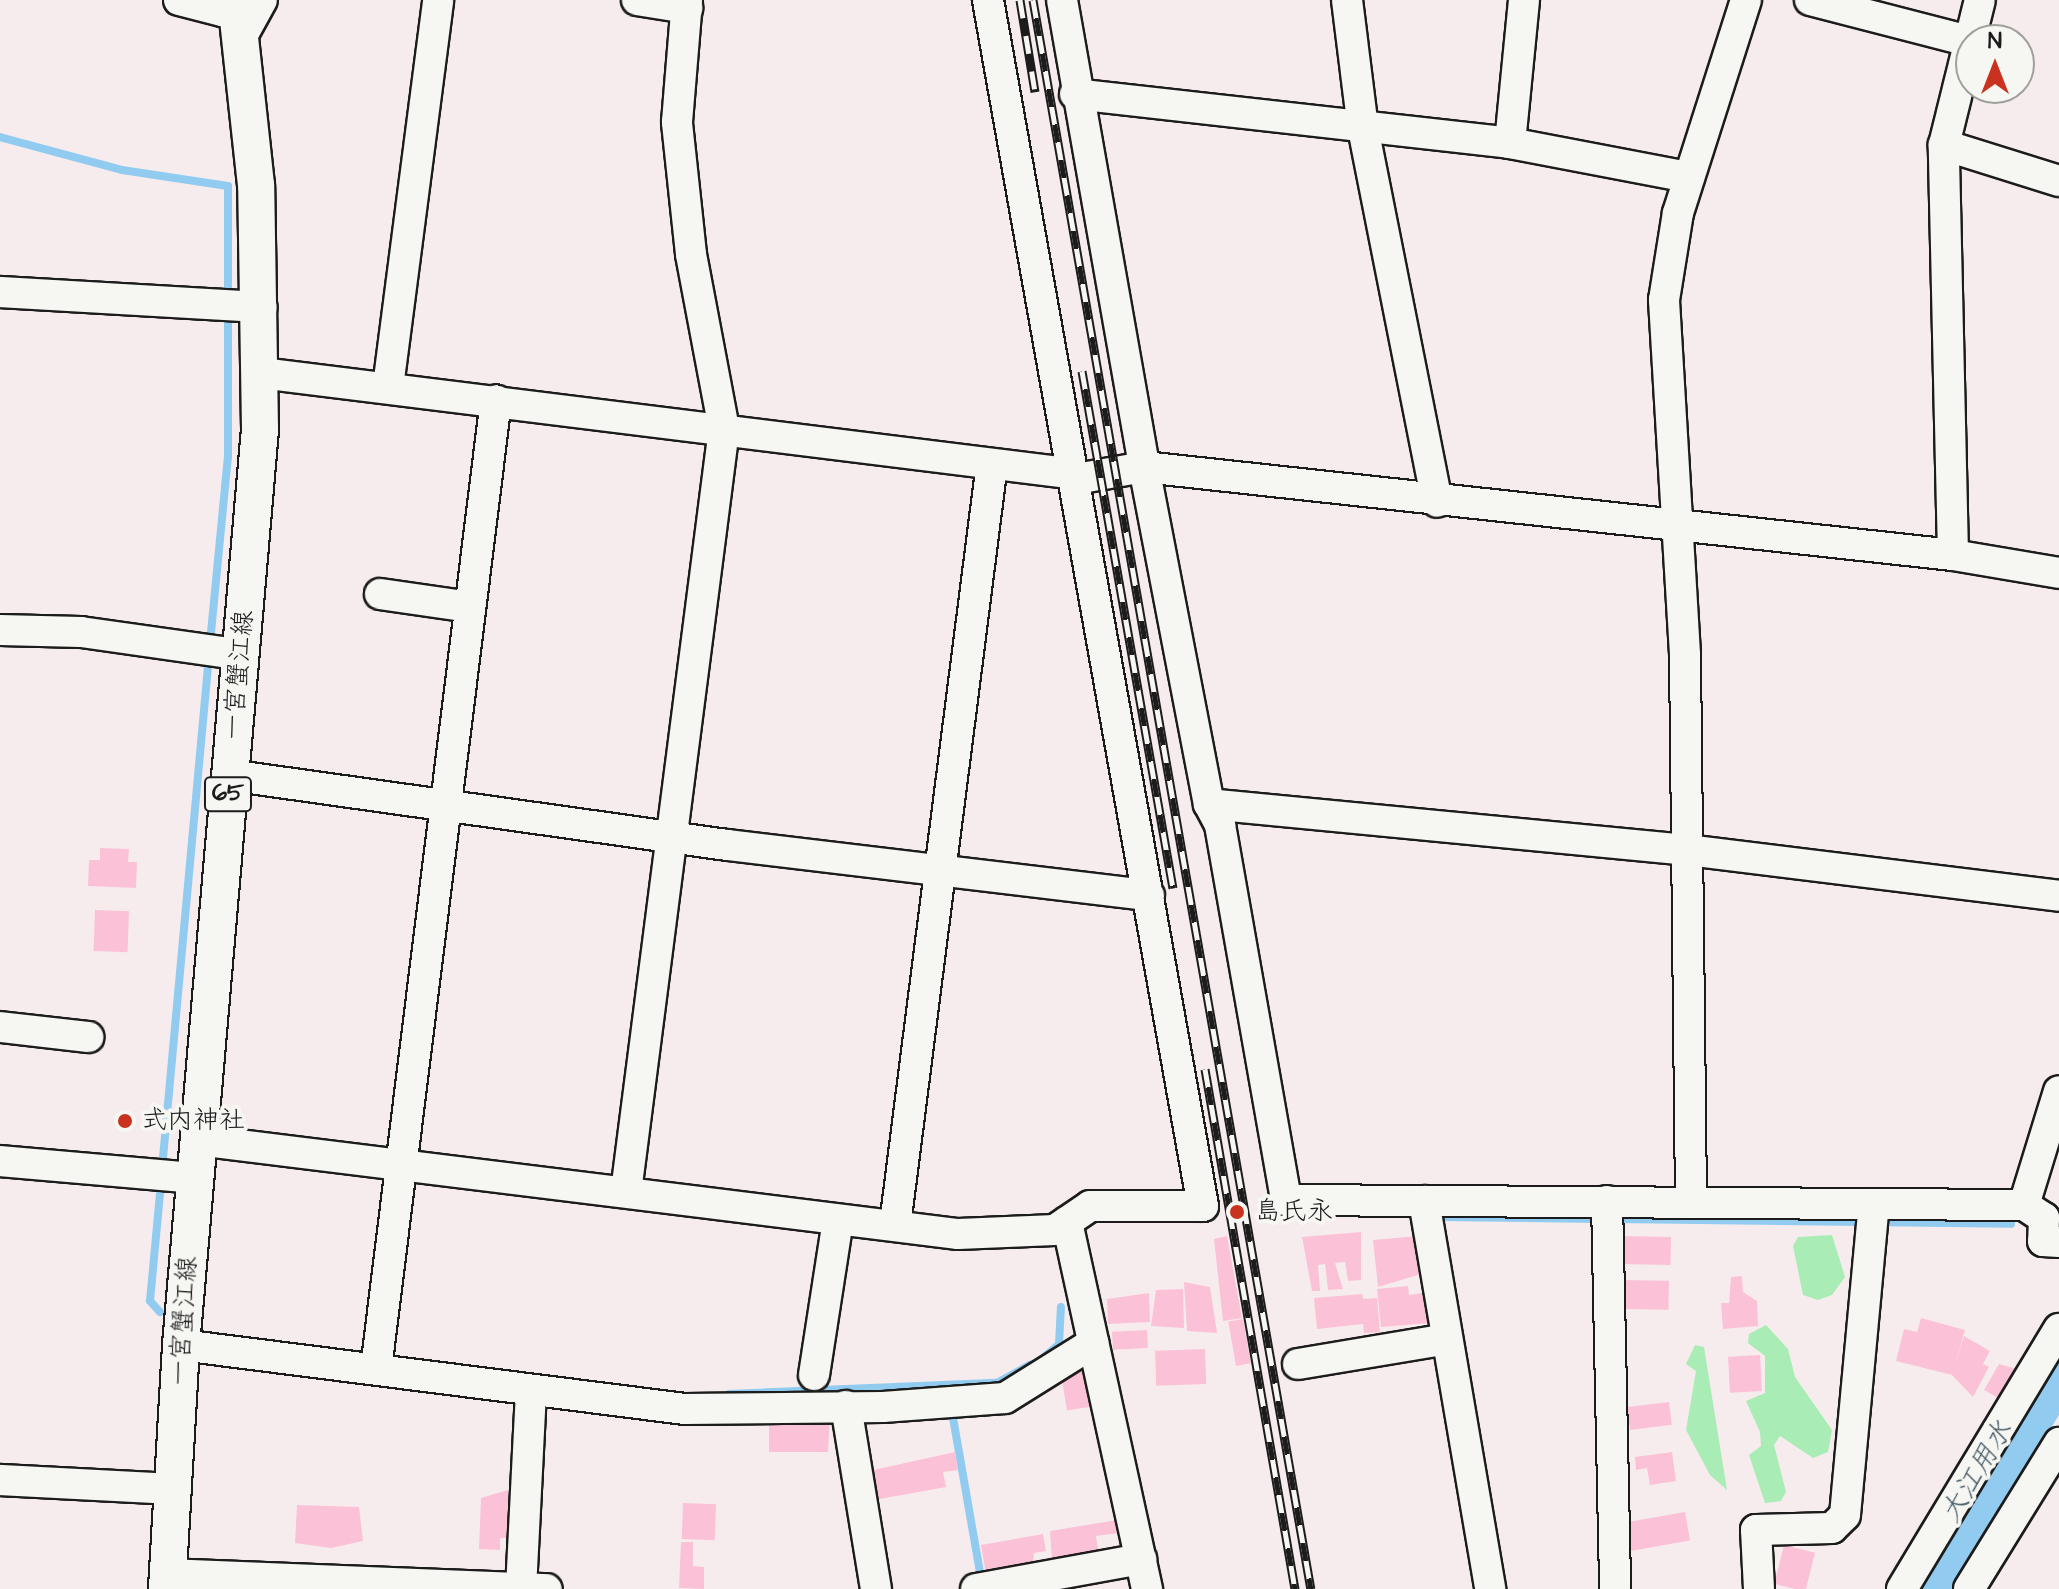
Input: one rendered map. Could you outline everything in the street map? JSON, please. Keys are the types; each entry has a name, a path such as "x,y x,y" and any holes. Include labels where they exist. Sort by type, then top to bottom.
{"main road":[{"name":"一宮蟹江線","path":"168,1582 181,1345 173,1176 198,1140 229,775 221,652 261,373 240,308 244,11"}],"street":[{"path":"179,0 222,11 244,11"},
{"path":"388,387 438,0"},
{"path":"626,1192 675,838 724,429 691,254 677,122 687,4 637,0"},
{"path":"198,1140 958,1234 1055,1230 1090,1206 1203,1206 988,0"},
{"path":"1062,0 1075,94 1144,467 1209,804 1220,825 1286,1200 1424,1201 1607,1214 1691,1201 1873,1217 2047,1221 2059,1091"},
{"path":"1347,0 1363,128 1437,502"},
{"path":"1510,143 1524,0"},
{"path":"1691,1201 1687,850 1677,526 1664,300 1689,177 1746,0"},
{"path":"1810,0 1955,37"},
{"path":"1974,24 1980,0"},
{"path":"1075,94 1510,143 1689,177"},
{"path":"1953,555 1944,145 1955,99"},
{"path":"1944,145 2059,181"},
{"path":"0,292 240,308"},
{"path":"261,373 496,400 1075,476 1144,467 1437,502 1953,555 2059,573"},
{"path":"378,1359 496,400"},
{"path":"895,1225 992,464"},
{"path":"380,594 470,607"},
{"path":"0,630 81,632 221,652"},
{"path":"229,775 675,838 1149,895"},
{"path":"1209,804 1687,850 2059,896"},
{"path":"0,1027 88,1037"},
{"path":"0,1161 173,1176"},
{"path":"1424,1201 1490,1589"},
{"path":"1607,1214 1615,1589"},
{"path":"1759,1589 1756,1530 1832,1528 1845,1515 1873,1217"},
{"path":"814,1375 838,1220"},
{"path":"1067,1222 1147,1589"},
{"path":"1902,1589 2059,1329"},
{"path":"1298,1364 1447,1339"},
{"path":"181,1345 378,1359 531,1390 685,1409 846,1406 1005,1398 1093,1343"},
{"path":"168,1582 529,1589 531,1390"},
{"path":"846,1406 876,1589"},
{"path":"1969,1589 2059,1443"},
{"path":"0,1480 173,1489"},
{"path":"976,1589 1141,1559"}],"green space":[{"path":"1832,1235 1845,1277 1832,1295 1818,1300 1803,1295 1793,1246 1798,1237"},
{"path":"1766,1325 1788,1349 1795,1377 1832,1430 1828,1452 1813,1458 1780,1436 1774,1445 1786,1492 1781,1501 1765,1503 1749,1455 1761,1446 1760,1432 1746,1401 1765,1393 1765,1356 1748,1343 1749,1334"},
{"path":"1695,1345 1704,1347 1727,1490 1710,1475 1686,1430 1696,1371 1686,1364"}],"water":[{"path":"2059,1344 2059,1415 1953,1589 1911,1589"}],"building":[{"path":"100,848 129,849 128,862 137,862 136,888 88,886 89,860 100,860"},
{"path":"95,910 129,911 128,952 94,951"},
{"path":"1361,1232 1361,1280 1348,1281 1345,1262 1335,1263 1343,1289 1328,1290 1325,1264 1318,1265 1320,1291 1312,1291 1302,1237"},
{"path":"1227,1236 1242,1318 1223,1321 1214,1239"},
{"path":"1418,1236 1421,1274 1378,1287 1373,1240"},
{"path":"1620,1236 1671,1237 1671,1265 1620,1264"},
{"path":"1742,1276 1743,1292 1757,1301 1758,1326 1723,1329 1721,1303 1729,1303 1731,1277"},
{"path":"1621,1280 1669,1281 1668,1310 1620,1309"},
{"path":"1184,1282 1210,1287 1217,1333 1187,1331"},
{"path":"1408,1286 1409,1295 1422,1293 1430,1323 1381,1327 1377,1289"},
{"path":"1183,1289 1184,1328 1151,1326 1156,1290"},
{"path":"1149,1293 1150,1322 1108,1324 1107,1299"},
{"path":"1362,1294 1363,1299 1377,1298 1380,1332 1364,1333 1363,1324 1317,1329 1314,1298"},
{"path":"1921,1318 1965,1330 1955,1365 1964,1336 1990,1351 1983,1364 1989,1367 1973,1397 1952,1375 1896,1361 1904,1329 1917,1332"},
{"path":"1243,1319 1251,1363 1236,1366 1228,1322"},
{"path":"1147,1330 1148,1348 1113,1350 1112,1332"},
{"path":"1205,1349 1206,1384 1156,1386 1155,1351"},
{"path":"1760,1355 1762,1391 1730,1393 1728,1357"},
{"path":"1999,1364 2024,1371 2007,1403 1984,1390"},
{"path":"1086,1371 1092,1407 1067,1410 1061,1375"},
{"path":"1669,1402 1672,1425 1630,1430 1627,1407"},
{"path":"830,1414 828,1452 769,1452 769,1421"},
{"path":"955,1452 958,1470 943,1472 946,1487 874,1500 869,1471"},
{"path":"1672,1452 1676,1481 1650,1485 1647,1468 1636,1470 1635,1457"},
{"path":"508,1490 510,1510 517,1510 516,1538 500,1538 500,1550 479,1549 481,1498"},
{"path":"683,1503 716,1504 715,1540 682,1539"},
{"path":"297,1505 359,1507 363,1541 331,1548 295,1543"},
{"path":"1685,1512 1690,1541 1629,1551 1624,1523"},
{"path":"1117,1520 1119,1533 1096,1536 1099,1556 1052,1560 1050,1531"},
{"path":"1043,1534 1046,1551 1034,1553 1033,1563 986,1574 981,1545"},
{"path":"681,1542 693,1542 693,1566 704,1567 704,1589 679,1588"},
{"path":"1784,1545 1815,1553 1806,1589 1774,1584"}],"waterway":[{"path":"0,137 122,170 228,186 228,456 210,643"},
{"path":"162,1169 209,656"},
{"path":"160,1312 150,1301 161,1182"},
{"path":"1437,1217 1600,1219"},
{"path":"1614,1219 2011,1224"},
{"path":"1042,1359 1059,1344 1061,1307"},
{"path":"729,1394 997,1383 1030,1365"},
{"path":"952,1412 981,1578"}],"railway":[{"path":"1020,0 1035,92"},
{"path":"1033,0 1311,1589"},
{"path":"1082,371 1173,888"},
{"path":"1205,1069 1295,1589"}],"place":[{"name":"式内神社","path":"125,1121"},
{"name":"島氏永","path":"1237,1212"}],"water label":[{"name":"大江用水","path":"1977,1472"}]}
